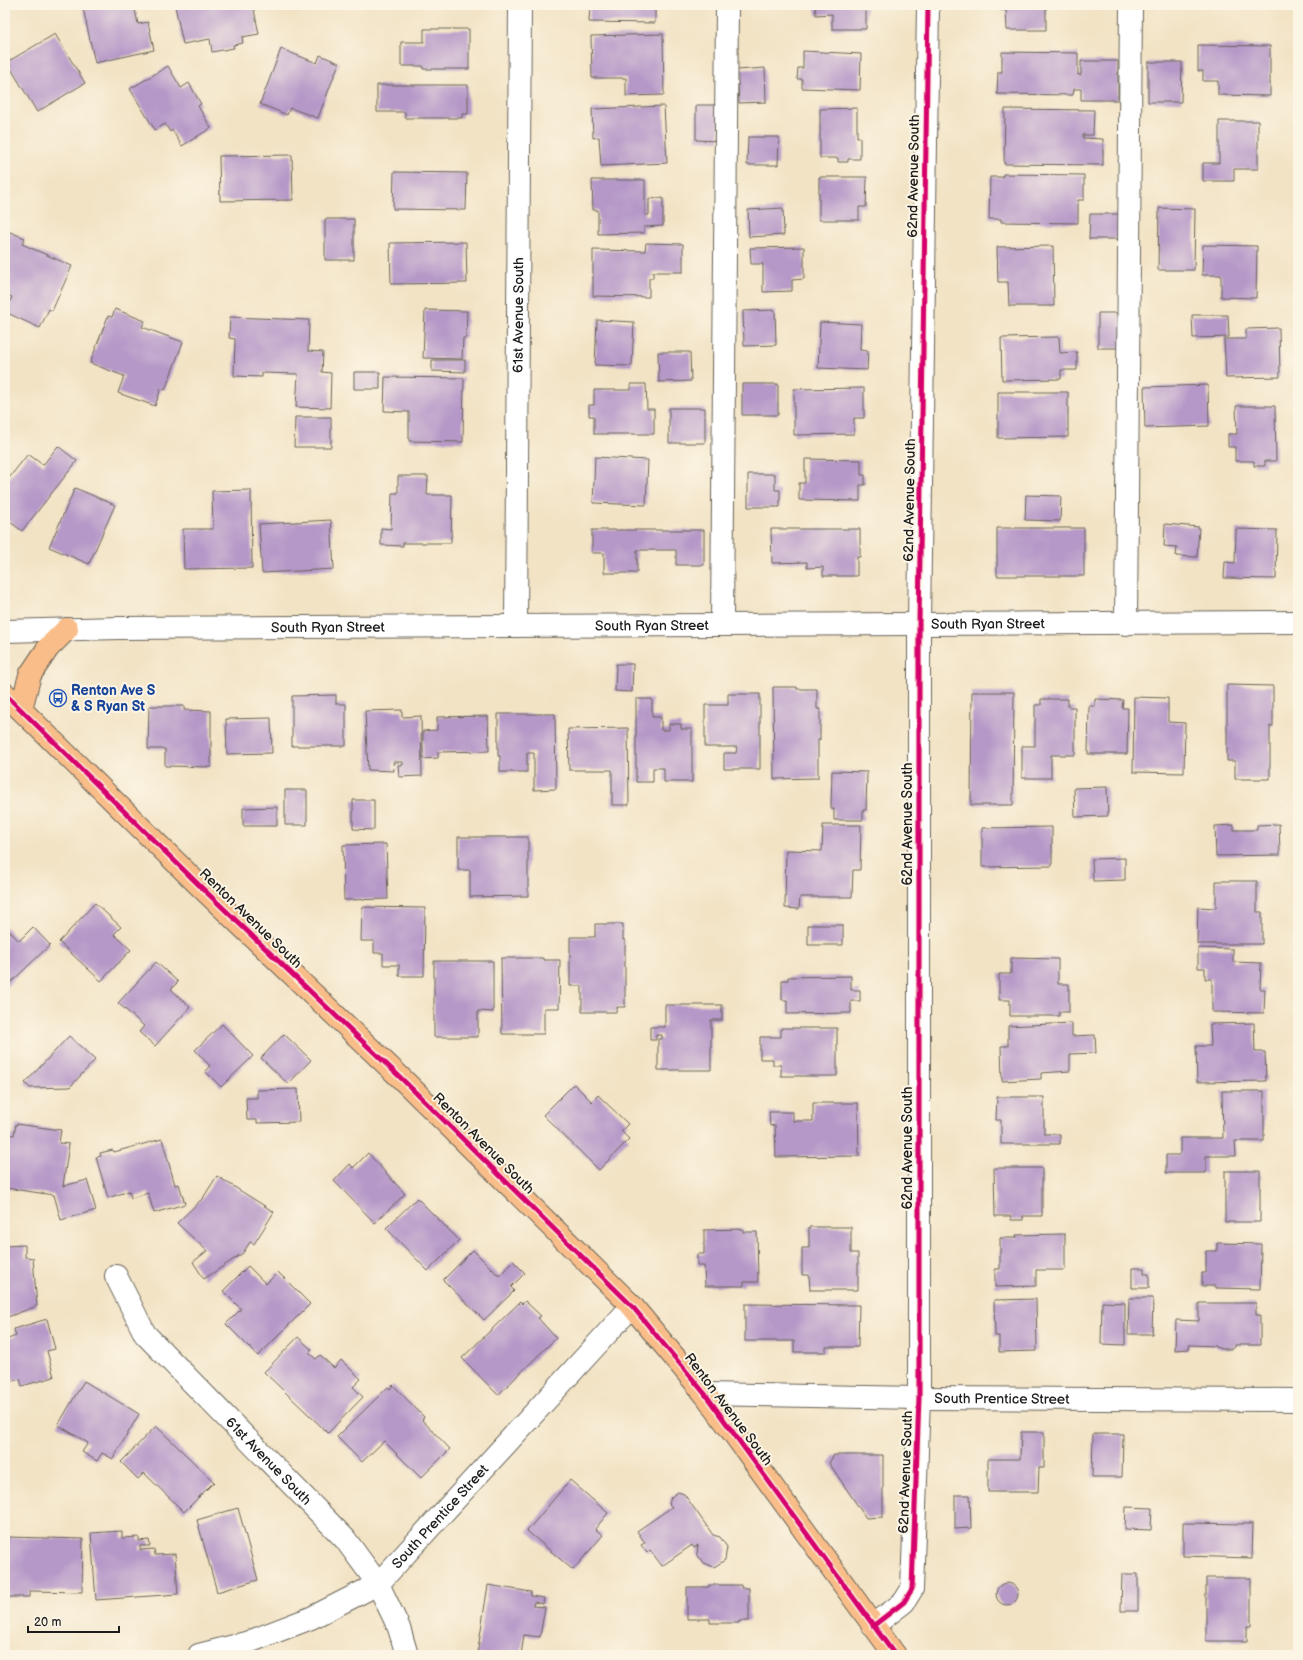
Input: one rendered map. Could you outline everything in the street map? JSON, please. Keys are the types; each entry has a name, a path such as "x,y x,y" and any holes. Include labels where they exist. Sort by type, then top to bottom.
{"main road":[{"path":"21,709 30,674 48,648 67,629"},
{"name":"Renton Avenue South","path":"5,694 201,887 403,1080 632,1306 705,1394 895,1655"}],"street":[{"name":"61st Avenue South","path":"516,626 520,5"},
{"path":"722,624 727,5"},
{"name":"62nd Avenue South","path":"873,1626 904,1602 912,1589 919,1398 919,623 928,5"},
{"path":"1126,624 1131,5"},
{"name":"South Ryan Street","path":"5,631 119,628 1298,622"},
{"name":"61st Avenue South","path":"116,1276 145,1334 345,1539 378,1584 399,1628 406,1655"},
{"name":"South Prentice Street","path":"199,1655 246,1643 304,1620 378,1584 632,1306"},
{"name":"South Prentice Street","path":"705,1394 919,1398 1298,1400"}],"building":[{"path":"96,5 134,5 138,24 148,22 154,50 95,63 83,8"},
{"path":"253,5 259,34 242,37 243,43 233,45 234,48 212,52 210,39 183,44 175,6"},
{"path":"590,5 655,5 655,23 589,22"},
{"path":"815,5 863,5 863,8 866,8 866,29 832,29 832,14 816,15"},
{"path":"1001,5 1046,5 1046,30 1007,30 1006,10 1001,10"},
{"path":"424,29 469,29 469,69 423,69 423,66 401,66 401,42 424,42"},
{"path":"55,34 85,83 37,112 7,62"},
{"path":"663,34 664,95 626,96 626,78 592,78 591,36"},
{"path":"1198,45 1270,46 1270,96 1218,95 1218,81 1203,81 1203,71 1198,71"},
{"path":"281,49 317,63 320,55 339,63 318,118 290,108 287,115 260,104"},
{"path":"803,51 861,54 860,90 802,88 802,79 797,79 798,68 803,68"},
{"path":"1002,52 1078,53 1078,75 1081,75 1081,61 1118,61 1118,100 1081,100 1081,89 1074,89 1073,95 997,94 998,72 1002,72"},
{"path":"1148,62 1182,62 1181,102 1148,102"},
{"path":"168,66 181,88 189,83 201,104 198,106 211,128 182,146 172,130 170,132 165,124 155,130 130,89"},
{"path":"765,68 766,102 739,103 737,70"},
{"path":"377,85 468,85 468,114 462,114 462,118 405,118 405,112 377,112"},
{"path":"696,105 719,105 719,141 696,140"},
{"path":"664,106 667,163 601,166 599,137 593,138 592,109"},
{"path":"857,108 857,137 860,137 860,159 848,159 848,162 838,162 838,158 820,158 820,109"},
{"path":"1005,109 1094,110 1093,135 1083,135 1083,138 1103,139 1103,165 1004,164"},
{"path":"1219,121 1258,121 1258,169 1234,169 1234,181 1203,181 1203,163 1219,163"},
{"path":"748,137 779,137 778,165 747,165"},
{"path":"292,155 293,200 220,201 219,156"},
{"path":"394,172 467,173 466,210 393,209"},
{"path":"1003,174 1084,175 1084,200 1078,200 1078,223 1001,222 1001,219 989,219 990,177 1003,177"},
{"path":"819,177 867,177 866,207 859,207 859,220 819,220"},
{"path":"592,180 645,180 645,215 649,215 649,199 663,198 663,226 644,227 644,233 598,234 598,210 593,210"},
{"path":"783,208 784,235 749,237 748,210"},
{"path":"1159,208 1195,209 1194,270 1158,270"},
{"path":"1090,214 1119,214 1119,239 1089,239"},
{"path":"325,219 354,219 354,260 325,260"},
{"path":"5,230 25,238 22,244 72,266 52,311 49,309 40,328 5,312 12,297 5,293"},
{"path":"466,242 467,283 391,284 390,243"},
{"path":"646,243 683,244 683,272 653,272 653,278 649,278 649,297 593,296 593,250 645,251"},
{"path":"1203,245 1257,246 1256,298 1221,297 1221,275 1202,275"},
{"path":"1053,246 1054,306 1009,306 1008,282 998,282 997,247"},
{"path":"804,247 804,279 792,280 792,291 763,292 763,264 751,264 750,248"},
{"path":"115,309 145,321 142,327 183,342 165,390 161,388 155,406 118,393 124,376 90,363 108,316 112,317"},
{"path":"425,310 467,311 466,338 463,338 462,359 423,358"},
{"path":"775,310 776,345 744,346 743,311"},
{"path":"1098,313 1125,313 1125,348 1098,348"},
{"path":"1192,315 1228,315 1229,337 1193,338"},
{"path":"230,317 309,320 308,351 323,352 322,372 331,373 330,408 296,407 298,374 262,373 262,377 234,376 235,339 229,338"},
{"path":"597,320 634,322 632,366 595,365"},
{"path":"820,322 861,324 860,350 868,351 867,370 818,368"},
{"path":"1279,328 1280,377 1226,378 1224,339 1246,339 1246,329"},
{"path":"1059,337 1060,353 1077,352 1077,370 1061,370 1061,379 1002,380 1001,338"},
{"path":"658,352 690,352 691,381 659,382"},
{"path":"432,360 465,360 465,372 432,371"},
{"path":"354,372 380,372 380,389 354,389"},
{"path":"385,377 464,378 463,442 409,441 409,412 384,411"},
{"path":"631,384 646,384 647,409 654,409 654,434 594,434 594,416 589,416 589,405 594,405 594,390 631,390"},
{"path":"742,384 778,384 778,415 742,415"},
{"path":"1208,385 1209,426 1145,428 1144,387"},
{"path":"864,388 864,418 854,418 854,434 794,435 794,389"},
{"path":"998,392 1068,392 1068,437 998,438"},
{"path":"1236,406 1275,406 1276,461 1265,461 1265,466 1254,466 1254,461 1235,461 1235,447 1228,447 1228,434 1237,434"},
{"path":"669,408 705,408 705,443 669,443"},
{"path":"295,417 331,417 331,447 294,447"},
{"path":"58,446 77,461 22,531 5,518 5,483 28,454 43,465"},
{"path":"595,457 648,460 646,505 593,503"},
{"path":"805,459 861,460 861,475 865,475 865,485 860,485 860,501 799,500 799,483 805,483"},
{"path":"748,474 775,474 775,490 780,490 780,507 748,507"},
{"path":"398,476 428,476 427,495 452,495 451,543 403,543 403,546 381,545 381,528 391,529 392,493 398,493"},
{"path":"75,488 115,505 89,564 49,547"},
{"path":"251,490 252,568 184,569 183,529 213,529 212,491"},
{"path":"1026,495 1061,496 1060,521 1025,520"},
{"path":"331,520 334,569 262,573 259,524"},
{"path":"1165,524 1199,527 1197,557 1176,556 1177,547 1164,546"},
{"path":"997,528 1084,528 1084,576 997,576"},
{"path":"771,529 860,529 860,557 857,557 857,576 823,576 823,567 807,568 807,562 772,563"},
{"path":"1236,529 1277,530 1276,579 1224,578 1225,562 1235,563"},
{"path":"592,530 704,530 704,565 676,565 676,550 637,550 637,573 604,573 604,553 592,553"},
{"path":"616,664 633,664 632,692 615,691"},
{"path":"1227,685 1273,686 1273,726 1270,726 1270,779 1235,779 1235,761 1227,761"},
{"path":"773,687 817,689 817,709 820,709 818,778 774,779"},
{"path":"972,692 1014,692 1013,805 971,805"},
{"path":"728,694 760,694 760,769 724,769 724,753 736,753 737,747 705,747 705,705 728,705"},
{"path":"336,695 336,704 346,704 346,746 292,746 292,696"},
{"path":"1134,697 1168,698 1168,722 1185,723 1184,773 1133,772"},
{"path":"636,699 652,699 652,717 661,717 661,730 669,730 669,724 681,724 681,729 692,729 692,782 664,782 664,768 653,768 653,782 636,782"},
{"path":"1041,699 1068,699 1068,707 1075,707 1075,755 1051,755 1051,778 1022,778 1022,746 1035,746 1035,705 1041,705"},
{"path":"1095,699 1123,700 1122,708 1128,708 1127,754 1088,754 1089,706 1095,706"},
{"path":"149,706 184,706 184,710 211,711 211,767 165,766 165,749 148,749"},
{"path":"402,710 402,717 421,716 422,776 399,777 398,765 403,765 403,762 393,762 394,771 368,770 365,711"},
{"path":"498,714 555,714 556,789 534,790 534,753 527,753 527,772 500,772 500,756 498,756"},
{"path":"488,716 489,751 438,752 438,758 423,759 423,731 437,730 437,717"},
{"path":"271,718 272,753 227,754 226,719"},
{"path":"628,728 629,805 612,805 612,770 569,770 568,729"},
{"path":"832,771 867,772 866,810 863,810 863,820 834,820 834,809 831,809"},
{"path":"1107,787 1108,816 1075,817 1074,788"},
{"path":"285,790 307,790 307,825 285,825"},
{"path":"353,800 374,800 374,830 353,829"},
{"path":"277,807 277,826 243,826 243,808"},
{"path":"1279,824 1280,855 1216,856 1215,826 1234,825 1234,830 1257,830 1257,825"},
{"path":"823,825 861,825 860,870 853,870 852,897 800,897 799,909 785,908 786,850 822,851"},
{"path":"1052,827 1052,866 982,867 982,828"},
{"path":"458,837 528,837 528,896 470,897 470,870 458,870"},
{"path":"386,844 388,899 344,900 343,845"},
{"path":"1125,858 1125,880 1093,881 1092,859"},
{"path":"1216,881 1257,881 1257,912 1262,912 1262,944 1197,944 1198,907 1216,908"},
{"path":"95,903 121,927 114,934 131,950 101,981 59,942"},
{"path":"362,907 425,908 424,976 399,976 399,965 383,965 383,953 374,953 374,941 361,941"},
{"path":"595,924 623,924 623,940 625,940 625,1007 617,1007 617,1012 582,1012 582,986 570,986 570,937 595,937"},
{"path":"808,925 843,925 843,945 808,945"},
{"path":"5,926 19,941 33,927 50,945 6,987 5,986"},
{"path":"1198,948 1233,949 1233,962 1261,963 1260,989 1265,989 1264,1013 1212,1012 1212,979 1205,979 1205,968 1198,968"},
{"path":"501,958 543,958 543,960 560,960 559,1008 544,1008 544,1034 502,1034"},
{"path":"1011,958 1058,959 1058,984 1069,984 1069,1012 1059,1012 1059,1016 1010,1016 1010,1000 999,1000 999,974 1011,974"},
{"path":"434,961 493,961 493,1012 478,1011 478,1037 434,1037"},
{"path":"156,962 178,982 171,989 190,1007 155,1046 139,1032 144,1026 118,1003"},
{"path":"851,976 851,990 860,990 860,1001 851,1001 851,1013 787,1014 787,1000 782,1000 782,980 788,980 788,977"},
{"path":"665,1005 722,1005 722,1020 711,1020 711,1070 658,1070 658,1039 662,1039 662,1035 656,1035 656,1040 650,1040 650,1027 665,1027"},
{"path":"1072,1023 1072,1036 1095,1035 1096,1053 1070,1054 1070,1071 1041,1073 1041,1079 1002,1081 1001,1046 1008,1046 1008,1026"},
{"path":"1254,1023 1255,1052 1265,1052 1266,1081 1197,1082 1196,1046 1211,1046 1210,1024"},
{"path":"222,1024 253,1056 221,1087 205,1071 210,1066 195,1050"},
{"path":"781,1028 837,1028 837,1076 781,1076 781,1065 773,1065 773,1059 760,1059 760,1037 781,1037"},
{"path":"284,1034 311,1060 288,1084 261,1058"},
{"path":"69,1036 95,1060 70,1087 30,1088 25,1083"},
{"path":"574,1084 592,1102 598,1095 628,1124 621,1131 629,1139 599,1170 543,1115"},
{"path":"298,1089 299,1122 257,1123 257,1120 247,1120 246,1098 257,1098 257,1090"},
{"path":"1222,1091 1264,1091 1264,1141 1235,1141 1236,1156 1206,1156 1206,1173 1166,1173 1166,1155 1180,1155 1180,1138 1223,1138"},
{"path":"997,1097 1044,1097 1044,1134 1060,1134 1060,1144 1001,1144 1001,1120 996,1120"},
{"path":"813,1103 858,1103 859,1156 776,1157 775,1125 770,1126 769,1112 793,1112 793,1121 813,1121"},
{"path":"16,1124 61,1130 59,1143 69,1144 63,1186 87,1180 96,1210 61,1220 54,1195 5,1188 5,1134 14,1135"},
{"path":"162,1139 175,1185 179,1184 185,1204 154,1213 148,1193 131,1198 129,1191 108,1198 96,1157 101,1156 100,1153 113,1150 114,1152"},
{"path":"368,1153 405,1194 375,1223 334,1181 350,1164 353,1168"},
{"path":"994,1168 1042,1168 1042,1216 1023,1216 1023,1220 1011,1220 1011,1216 995,1216"},
{"path":"1225,1171 1260,1171 1260,1222 1225,1222"},
{"path":"217,1176 274,1212 254,1244 250,1242 243,1253 204,1279 193,1262 207,1251 177,1223 203,1198"},
{"path":"417,1198 459,1240 428,1271 386,1228"},
{"path":"809,1227 851,1227 851,1253 858,1253 858,1290 810,1290 809,1275 802,1275 802,1248 809,1248"},
{"path":"743,1229 743,1232 757,1232 758,1282 744,1282 744,1286 705,1286 704,1266 697,1266 697,1254 704,1254 704,1230"},
{"path":"1065,1234 1065,1270 1036,1270 1036,1286 995,1287 995,1269 1000,1269 1000,1238 1017,1238 1016,1235"},
{"path":"1217,1243 1261,1244 1260,1289 1216,1288 1216,1286 1202,1286 1202,1273 1206,1273 1206,1251 1217,1251"},
{"path":"25,1245 25,1257 33,1258 37,1306 5,1318 5,1246"},
{"path":"473,1250 499,1276 513,1261 525,1273 511,1287 514,1291 484,1320 443,1280"},
{"path":"248,1266 266,1284 278,1272 310,1304 258,1356 226,1324 241,1309 223,1291"},
{"path":"1132,1268 1144,1268 1144,1274 1149,1274 1149,1288 1132,1288"},
{"path":"1129,1298 1153,1298 1152,1334 1128,1334"},
{"path":"1036,1299 1037,1351 999,1352 999,1336 995,1336 994,1300"},
{"path":"525,1301 541,1316 538,1318 556,1338 498,1395 462,1358 520,1302 522,1304"},
{"path":"1102,1302 1125,1303 1125,1345 1101,1344"},
{"path":"1199,1303 1256,1303 1256,1315 1260,1315 1260,1345 1235,1345 1232,1349 1221,1349 1216,1346 1189,1345 1189,1349 1175,1350 1176,1320 1199,1321"},
{"path":"745,1304 859,1305 858,1347 826,1347 826,1352 794,1352 794,1341 745,1341"},
{"path":"47,1319 55,1349 47,1351 54,1377 22,1386 20,1379 5,1383 5,1340 16,1336 14,1329"},
{"path":"298,1337 312,1350 309,1353 316,1359 320,1355 334,1368 341,1360 361,1379 353,1387 363,1397 328,1433 264,1372"},
{"path":"84,1381 139,1414 113,1459 102,1453 97,1461 82,1452 88,1443 58,1425"},
{"path":"393,1385 424,1417 422,1420 450,1449 421,1478 384,1441 362,1462 337,1437 388,1387 390,1389"},
{"path":"156,1426 214,1482 184,1512 144,1473 138,1479 121,1462"},
{"path":"1021,1432 1044,1432 1044,1468 1039,1468 1038,1492 988,1492 988,1459 1020,1459"},
{"path":"1093,1434 1123,1434 1122,1477 1092,1477"},
{"path":"834,1455 883,1455 883,1517 866,1518 829,1463"},
{"path":"570,1480 608,1513 595,1529 603,1535 573,1570 527,1531"},
{"path":"678,1492 684,1494 713,1535 720,1537 727,1547 725,1560 714,1567 703,1563 697,1554 698,1545 694,1548 692,1545 662,1566 650,1550 647,1553 641,1545 645,1543 637,1531 672,1507 669,1504 671,1497"},
{"path":"955,1495 970,1495 971,1528 955,1529"},
{"path":"1126,1507 1152,1508 1151,1530 1125,1529"},
{"path":"238,1508 258,1580 217,1592 197,1520"},
{"path":"1183,1523 1253,1524 1252,1558 1183,1556"},
{"path":"122,1531 122,1538 139,1537 139,1541 149,1540 150,1546 140,1546 140,1550 154,1549 155,1555 175,1554 178,1594 96,1600 91,1533"},
{"path":"8,1537 83,1539 82,1592 29,1591 29,1597 7,1597"},
{"path":"1122,1574 1138,1574 1138,1611 1121,1611"},
{"path":"1206,1578 1251,1578 1251,1626 1247,1626 1247,1641 1206,1641"},
{"path":"1007,1583 1015,1586 1018,1594 1015,1602 1007,1605 999,1602 996,1594 999,1586"},
{"path":"488,1585 531,1592 531,1596 544,1598 543,1604 534,1602 533,1606 545,1607 540,1637 524,1635 521,1655 477,1655"},
{"path":"709,1585 741,1585 741,1588 749,1588 749,1621 739,1621 739,1623 710,1623 710,1619 687,1619 687,1587 709,1587"}],"cycle path":[{"path":"873,1626 904,1602 912,1589 919,1398 919,623 928,5"},
{"path":"5,694 201,887 403,1080 632,1306 705,1394 895,1655"}],"place":[{"name":"Renton Ave S & S Ryan St","path":"58,698"}]}
